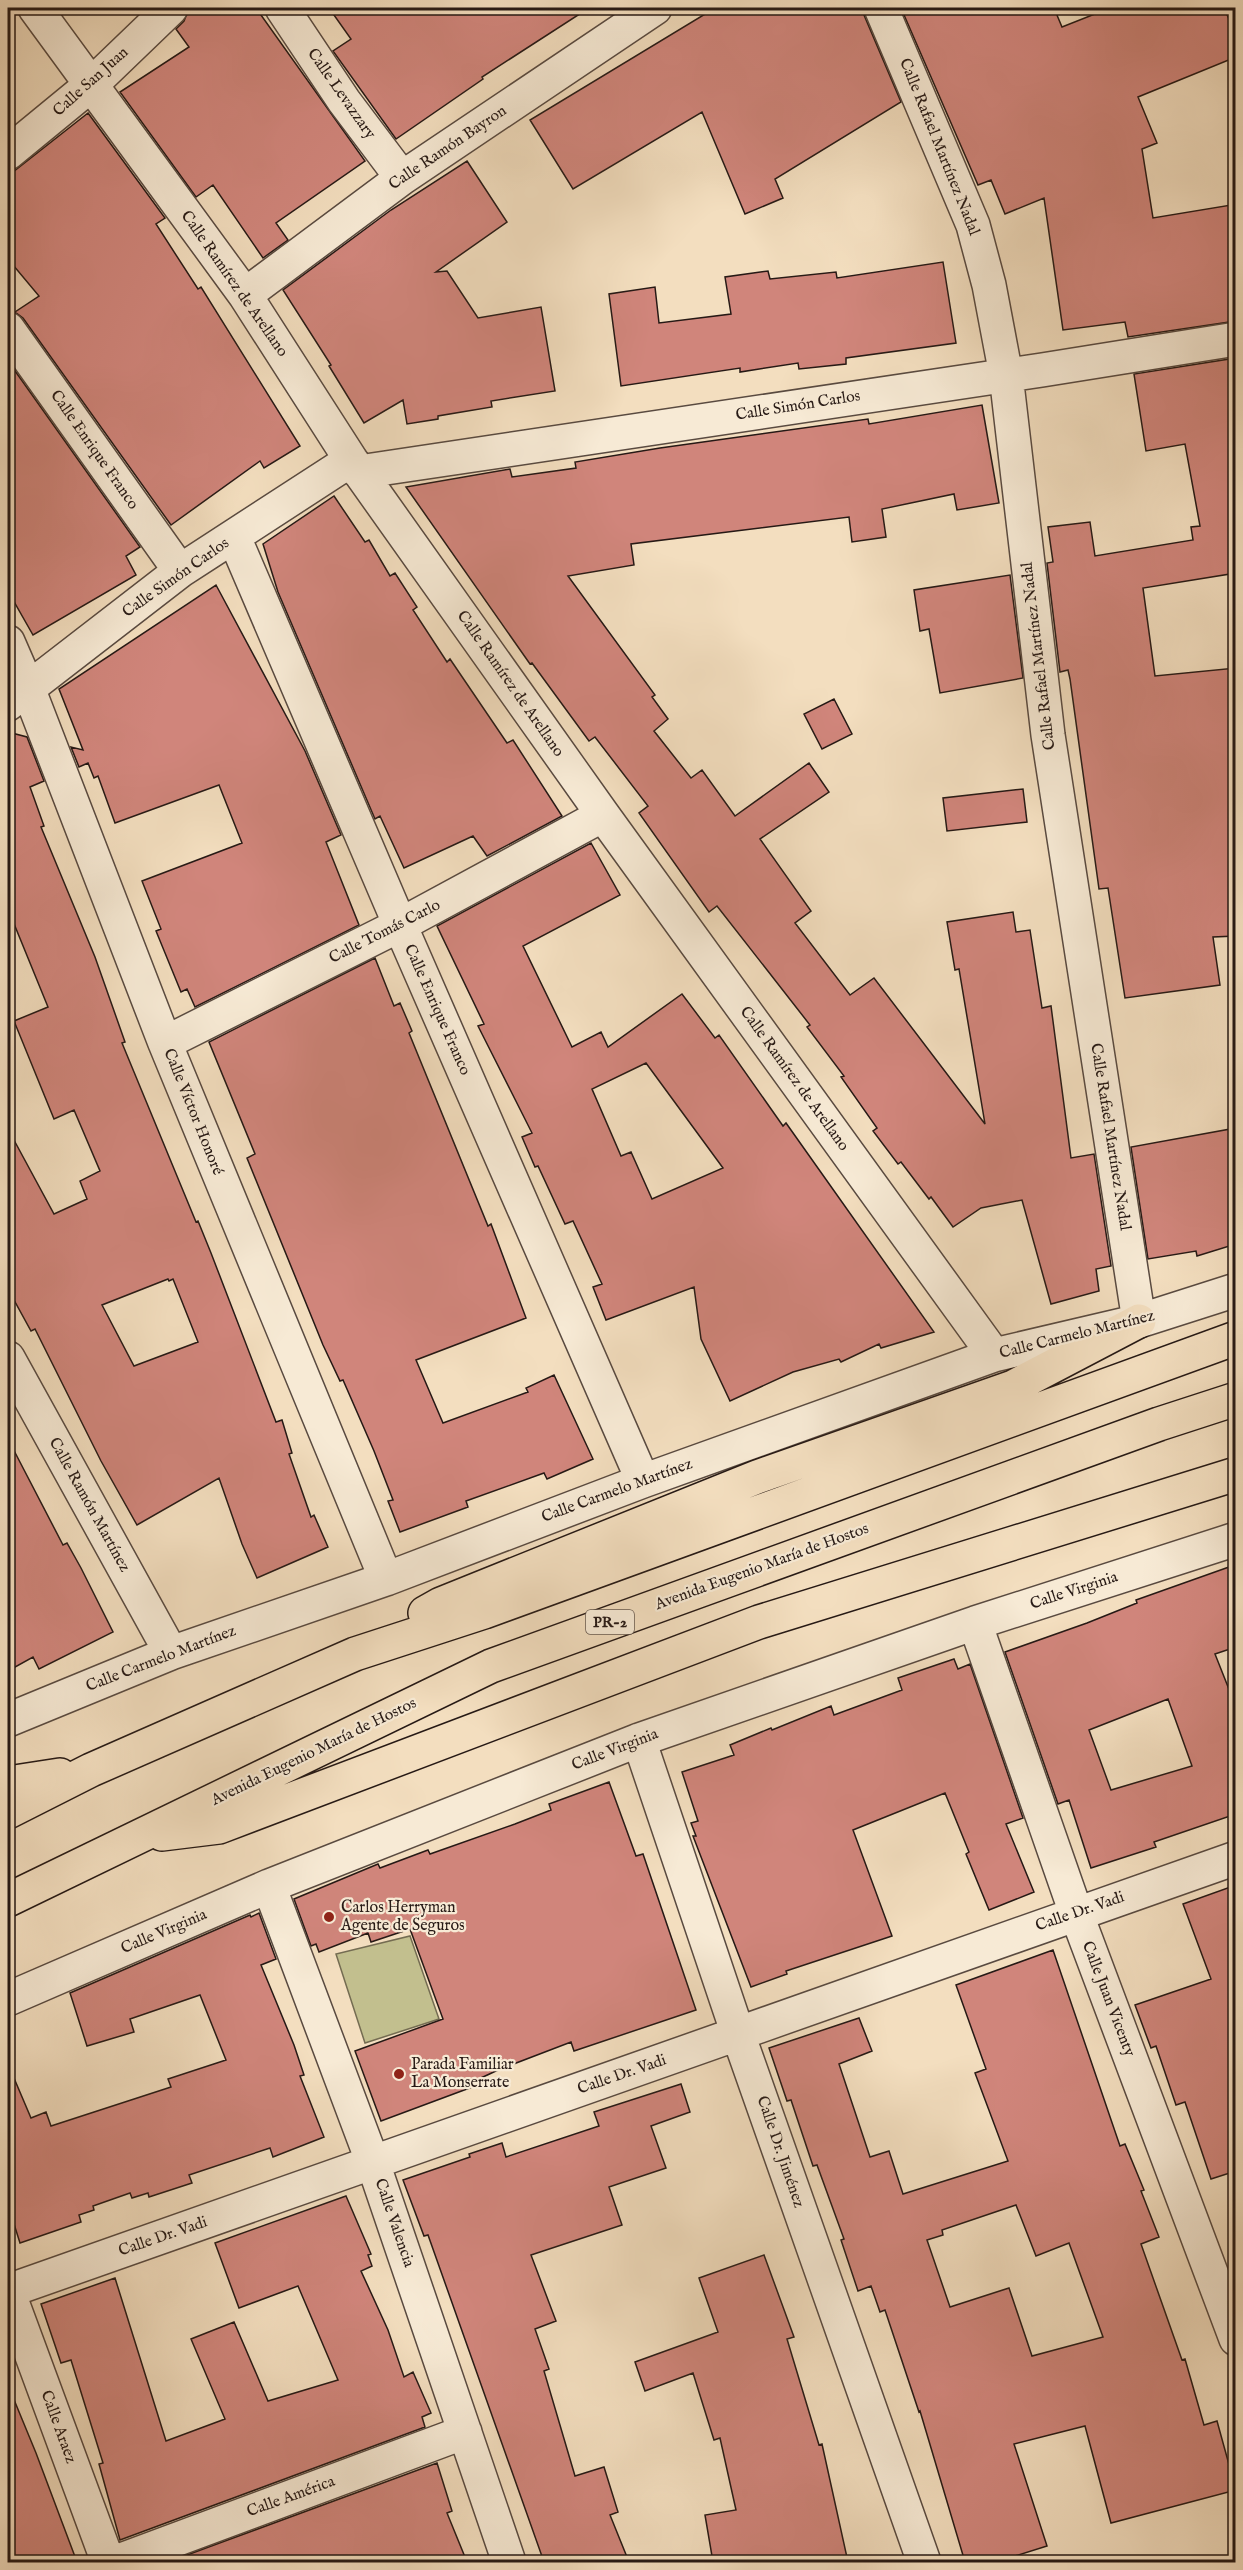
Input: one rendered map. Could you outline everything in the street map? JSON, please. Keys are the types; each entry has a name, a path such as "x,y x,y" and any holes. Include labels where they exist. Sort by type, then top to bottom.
{"highway":[{"path":"355,1654 441,1604 757,1477 1013,1387 1139,1321"},
{"path":"8,1812 91,1770 355,1654 484,1612 1236,1338"},
{"name":"Avenida Eugenio María de Hostos","path":"8,1900 491,1666 1081,1452 1236,1399"},
{"path":"137,1837 219,1827 759,1622 1236,1474"},
{"path":"8,1783 91,1770"}],"street":[{"name":"Calle Ramírez de Arellano","path":"35,8 245,295 355,466 603,815 994,1355"},
{"name":"Calle San Juan","path":"8,153 92,84 171,8"},
{"name":"Calle Levazzary","path":"282,8 345,101 402,178"},
{"name":"Calle Ramón Bayron","path":"245,295 402,178 655,8"},
{"name":"Calle Rafael Martínez Nadal","path":"881,8 973,225 989,285 1006,375 1048,735 1139,1321"},
{"name":"Calle Enrique Franco","path":"8,329 180,571"},
{"name":"Calle Simón Carlos","path":"18,696 180,571 355,466 1006,375 1236,339"},
{"name":"Calle Enrique Franco","path":"234,537 400,925 643,1481"},
{"name":"Calle Víctor Honoré","path":"8,642 18,696 165,1043 386,1579"},
{"name":"Calle Tomás Carlo","path":"165,1043 400,925 603,815"},
{"name":"Calle Carmelo Martínez","path":"8,1720 171,1653 386,1579 643,1481 994,1355 1139,1321 1236,1290"},
{"name":"Calle Ramón Martínez","path":"8,1358 171,1653"},
{"name":"Calle Virginia","path":"8,1999 269,1886 639,1740 975,1623 1236,1539"},
{"name":"Calle Juan Vicenty","path":"975,1623 1076,1913 1236,2339"},
{"name":"Calle Dr. Jiménez","path":"639,1740 738,2034 924,2562"},
{"name":"Calle Dr. Vadi","path":"8,2291 1236,1858"},
{"name":"Calle Valencia","path":"269,1886 374,2163 509,2562"},
{"name":"Calle Araez","path":"8,2291 108,2562"},
{"name":"Calle América","path":"116,2562 465,2432"}],"shaded area":[{"path":"410,1936 439,2019 365,2043 336,1954"}],"building":[{"path":"189,8 256,8 365,161 276,223 288,240 263,258 213,185 196,197 120,92 189,47 176,29 184,21"},
{"path":"329,8 589,8 482,77 483,79 396,139 333,51 351,39"},
{"path":"715,8 863,8 901,102 775,179 783,198 745,214 702,112 573,189 530,120"},
{"path":"901,8 1054,8 1062,27 1110,8 1224,8 1236,35 1236,57 1138,97 1157,143 1142,149 1153,218 1231,205 1236,232 1236,321 1128,337 1125,322 1063,330 1044,198 1005,214 991,180 978,185"},
{"path":"88,113 165,218 156,224 198,289 201,287 300,446 264,468 260,461 171,525 23,318 15,312 39,296 8,259 8,176"},
{"path":"467,161 507,222 436,272 447,271 478,318 541,307 555,391 491,401 492,407 407,424 403,400 364,423 329,366 331,365 283,290 391,210"},
{"path":"943,262 956,343 846,358 846,364 799,369 798,363 740,372 740,368 621,386 609,294 655,287 659,323 731,314 725,277 768,271 770,279 836,272 837,278"},
{"path":"1236,358 1236,573 1143,588 1155,676 1236,668 1236,936 1213,937 1220,985 1125,998 1108,888 1099,889 1070,679 1068,670 1060,672 1047,563 1053,562 1048,527 1090,522 1095,556 1193,540 1191,527 1200,526 1185,444 1146,451 1134,374"},
{"path":"8,361 140,547 126,556 136,575 33,635 8,591"},
{"path":"982,405 999,503 957,510 954,494 882,509 886,537 852,542 849,517 631,544 634,565 568,576 655,695 652,697 668,719 654,731 691,778 702,770 735,816 809,763 829,792 760,839 811,911 795,923 850,995 874,978 985,1124 959,969 955,970 947,922 1013,912 1016,932 1030,930 1042,1008 1051,1006 1071,1158 1094,1154 1111,1266 1096,1269 1099,1291 1051,1304 1022,1200 981,1208 953,1227 901,1162 898,1164 873,1131 877,1128 841,1077 844,1076 807,1027 810,1025 717,906 709,912 639,813 648,806 595,737 589,741 532,663 530,664 406,487 510,469 512,477 576,468 575,462 660,448 868,419 869,424"},
{"path":"334,496 365,542 369,540 390,576 395,573 417,607 413,610 447,662 450,659 507,743 513,740 562,816 487,856 473,836 404,868 380,816 375,819 278,592 263,544"},
{"path":"1010,575 1023,678 940,693 929,629 920,631 914,590"},
{"path":"216,585 305,751 341,835 326,842 359,925 195,1007 187,989 181,992 156,931 161,929 142,881 242,843 219,785 115,823 98,776 94,778 88,763 79,767 71,747 83,750 59,689"},
{"path":"834,699 852,734 822,749 804,714"},
{"path":"8,732 27,737 44,781 30,787 44,826 41,827 95,957 125,1042 122,1043 196,1222 198,1221 276,1422 282,1420 292,1453 289,1454 311,1517 314,1515 328,1547 257,1578 242,1544 219,1478 137,1525 101,1461 35,1329 31,1331 8,1289 8,1129 54,1214 87,1199 80,1181 100,1171 74,1110 54,1119 14,1021 48,1007 8,909","holes":["168,1279 169,1281 173,1279 198,1342 134,1366 102,1305"]},
{"path":"1023,789 1027,822 947,831 943,798"},
{"path":"591,843 620,895 523,946 572,1047 601,1032 608,1047 682,994 715,1038 719,1035 783,1126 786,1123 934,1332 881,1348 879,1344 841,1362 839,1359 793,1372 730,1401 701,1339 694,1287 606,1320 593,1287 602,1284 573,1221 565,1224 538,1166 535,1167 522,1137 532,1133 478,1026 484,1024 437,926","holes":["646,1063 723,1168 652,1199 631,1152 621,1156 592,1089"]},
{"path":"375,958 394,1006 400,1003 412,1031 409,1033 488,1226 491,1224 526,1318 416,1360 443,1423 528,1392 526,1388 554,1375 593,1459 547,1479 544,1473 466,1501 468,1507 400,1532 388,1501 393,1500 374,1451 343,1380 340,1381 323,1345 247,1158 255,1154 209,1042"},
{"path":"1236,1128 1236,1244 1197,1256 1196,1251 1148,1259 1131,1147"},
{"path":"8,1439 63,1545 67,1543 81,1568 113,1632 39,1669 33,1657 8,1671"},
{"path":"1229,1567 1236,1584 1236,1647 1215,1654 1236,1707 1236,1814 1154,1842 1156,1847 1091,1868 1069,1800 1058,1804 1005,1652 1087,1623 1137,1603 1136,1600","holes":["1168,1699 1192,1766 1111,1790 1089,1730"]},
{"path":"954,1659 958,1669 970,1664 1023,1818 1006,1824 1034,1892 989,1910 966,1854 969,1852 945,1793 853,1830 892,1936 786,1971 787,1974 751,1987 693,1836 696,1836 691,1823 698,1821 682,1772 734,1755 730,1745 771,1728 772,1730 831,1706 834,1715 902,1690 898,1678"},
{"path":"609,1782 636,1856 643,1854 696,2010 574,2051 571,2042 498,2070 481,2078 483,2083 381,2121 355,2051 443,2019 410,1929 371,1942 368,1933 319,1952 316,1944 311,1946 294,1899 378,1864 380,1868 428,1850 430,1854 515,1824 551,1810 549,1804"},
{"path":"1236,1885 1236,2171 1211,2179 1185,2102 1176,2105 1156,2046 1151,2048 1135,2005 1211,1979 1183,1904"},
{"path":"259,1913 276,1959 261,1965 294,2045 304,2075 300,2076 324,2137 273,2157 270,2148 189,2175 192,2183 149,2197 148,2193 132,2198 130,2193 93,2206 94,2210 79,2215 81,2222 20,2243 8,2205 8,2064 31,2118 46,2112 51,2126 171,2087 168,2079 226,2060 200,1995 130,2019 134,2032 87,2046 70,1993"},
{"path":"1053,1950 1120,2146 1125,2144 1144,2190 1141,2191 1159,2237 1141,2244 1182,2360 1185,2359 1204,2425 1217,2421 1236,2490 1111,2523 1085,2426 1014,2444 1047,2546 996,2562 965,2562 920,2411 885,2310 880,2312 871,2286 858,2291 841,2240 844,2239 817,2165 813,2166 791,2100 787,2101 769,2048 859,2018 872,2051 839,2064 870,2157 889,2151 903,2194 1008,2161 975,2073 986,2069 956,1985","holes":["1016,2205 1036,2256 1069,2243 1103,2337 1032,2356 1009,2288 950,2307 927,2240 943,2235 942,2230"]},
{"path":"681,2084 690,2112 651,2126 666,2168 609,2187 622,2225 531,2255 556,2321 535,2329 549,2369 544,2371 575,2476 604,2467 618,2512 610,2515 629,2562 544,2562 428,2235 424,2236 403,2180 470,2157 469,2154 502,2143 506,2157 599,2126 594,2112"},
{"path":"346,2196 371,2254 368,2255 372,2266 361,2271 388,2330 404,2377 413,2372 431,2413 422,2417 425,2427 120,2540 99,2464 103,2463 71,2360 61,2363 41,2304 115,2278 166,2441 225,2419 191,2339 234,2322 268,2401 338,2380 298,2286 239,2308 215,2243"},
{"path":"764,2255 794,2337 787,2339 819,2445 822,2444 848,2562 713,2562 705,2515 736,2510 720,2438 714,2440 693,2373 645,2391 635,2362 718,2332 699,2278"},
{"path":"8,2390 10,2390 36,2453 77,2562 8,2562"},
{"path":"437,2463 452,2511 447,2513 467,2562 168,2562"}],"place":[{"name":"Carlos Herryman Agente de Seguros","path":"329,1917"},
{"name":"Parada Familiar La Monserrate","path":"399,2074"}]}
